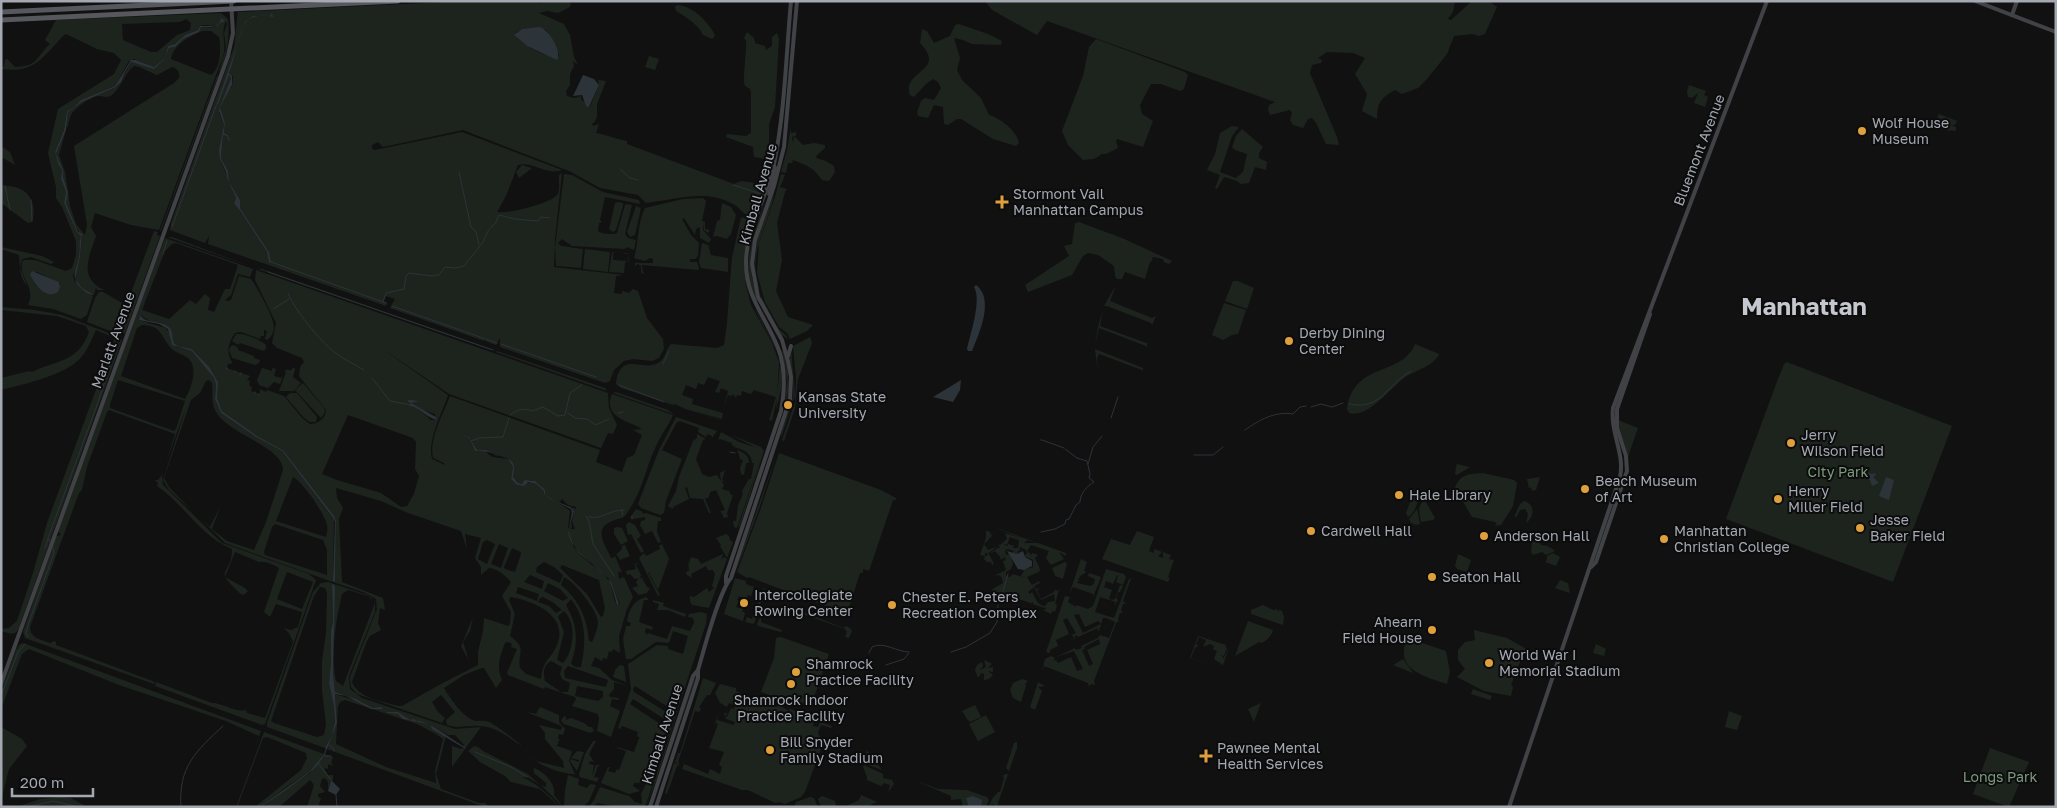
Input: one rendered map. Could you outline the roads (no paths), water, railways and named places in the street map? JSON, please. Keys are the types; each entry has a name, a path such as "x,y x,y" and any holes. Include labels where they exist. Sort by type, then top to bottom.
{"highway":[{"path":"1,12 233,1"},
{"path":"1,20 398,1"}],"main road":[{"name":"Marlatt Avenue","path":"1,684 228,56 233,34 231,9 233,1"},
{"name":"Kimball Avenue","path":"656,807 698,678 698,670 726,583 726,576 781,412 784,392 780,354 753,300 746,270 748,247 774,166 783,99 791,1"},
{"name":"Kimball Avenue","path":"726,583 731,578 787,412 791,385 788,361 782,340 761,304 753,278 754,247 778,172 785,139 797,1"},
{"name":"Bluemont Avenue","path":"1509,807 1591,567 1596,562 1627,470 1626,456 1614,416 1624,384 1767,1"},
{"path":"1975,1 2056,32"},
{"path":"2012,15 2017,1"},
{"path":"767,208 776,169 774,166"},
{"path":"788,361 790,346"},
{"name":"Kimball Avenue","path":"650,807 693,676 698,670"}],"waterway":[{"path":"172,227 216,106"},
{"path":"620,169 630,178 638,180"},
{"path":"459,172 471,227 476,232 479,244"},
{"path":"733,185 761,194"},
{"path":"5,186 10,210"},
{"path":"31,200 32,221"},
{"path":"383,302 386,293 404,289 406,276 409,273 432,276 439,275 445,267 455,268 464,266 483,242 499,215 515,219 538,221 541,217 550,218"},
{"path":"163,254 167,241"},
{"path":"271,262 386,303"},
{"path":"268,272 493,350"},
{"path":"288,293 301,315 322,341 337,355 364,370"},
{"path":"273,309 289,299"},
{"path":"392,306 497,343"},
{"path":"120,334 126,315"},
{"path":"50,542 48,538 97,405 119,338"},
{"path":"501,344 596,377"},
{"path":"663,364 669,351"},
{"path":"1349,404 1369,404 1377,400 1411,371"},
{"path":"372,378 390,401 411,405"},
{"path":"510,415 516,411 532,411 543,407 558,416 565,415 570,393 582,385"},
{"path":"619,385 664,402"},
{"path":"1111,418 1118,397"},
{"path":"1311,407 1321,404 1332,407 1343,403"},
{"path":"1245,430 1268,417 1286,413 1293,414 1300,407 1306,406"},
{"path":"618,413 623,412"},
{"path":"568,413 575,418 587,419 596,425 609,419"},
{"path":"471,441 479,438 503,437 509,418"},
{"path":"1088,464 1093,447 1102,436"},
{"path":"1042,440 1064,448"},
{"path":"1194,455 1213,455 1223,447"},
{"path":"1041,532 1055,529 1065,524 1076,505 1080,502 1084,490 1094,482 1089,478 1087,461 1077,458 1065,449"},
{"path":"730,452 735,453"},
{"path":"622,510 623,517"},
{"path":"589,517 594,518 624,510"},
{"path":"586,516 589,521 593,544 614,576"},
{"path":"45,548 48,539"},
{"path":"28,637 26,633 28,625 54,553 53,547"},
{"path":"1003,591 1008,574"},
{"path":"951,652 966,647 990,633 997,622 998,605"},
{"path":"1,696 18,652 25,644"},
{"path":"869,653 872,647 877,645 909,652"},
{"path":"886,665 904,659 909,653"},
{"path":"181,807 182,781 186,770 197,752 223,726"},
{"path":"329,745 334,751"},
{"path":"324,755 327,747"},
{"path":"475,752 511,767 527,777"},
{"path":"325,756 331,756"},
{"path":"318,763 331,780"},
{"path":"336,795 337,807"},
{"path":"27,807 53,801 79,807"}],"place":[{"name":"Wolf House Museum","path":"1862,131"},
{"name":"Stormont Vail Manhattan Campus","path":"1002,202"},
{"name":"Derby Dining Center","path":"1289,341"},
{"name":"Kansas State University","path":"788,405"},
{"name":"Jerry Wilson Field","path":"1791,443"},
{"name":"Beach Museum of Art","path":"1585,489"},
{"name":"Hale Library","path":"1399,495"},
{"name":"Henry Miller Field","path":"1778,499"},
{"name":"Jesse Baker Field","path":"1860,528"},
{"name":"Cardwell Hall","path":"1311,531"},
{"name":"Anderson Hall","path":"1484,536"},
{"name":"Manhattan Christian College","path":"1664,539"},
{"name":"Seaton Hall","path":"1432,577"},
{"name":"Intercollegiate Rowing Center","path":"744,603"},
{"name":"Chester E. Peters Recreation Complex","path":"892,605"},
{"name":"Ahearn Field House","path":"1432,630"},
{"name":"World War I Memorial Stadium","path":"1489,663"},
{"name":"Shamrock Practice Facility","path":"796,672"},
{"name":"Shamrock Indoor Practice Facility","path":"791,684"},
{"name":"Bill Snyder Family Stadium","path":"770,750"},
{"name":"Pawnee Mental Health Services","path":"1206,756"}],"district":[{"name":"Manhattan","path":"1804,307"}],"park label":[{"name":"City Park","path":"1838,472"},
{"name":"Longs Park","path":"2000,777"}]}
